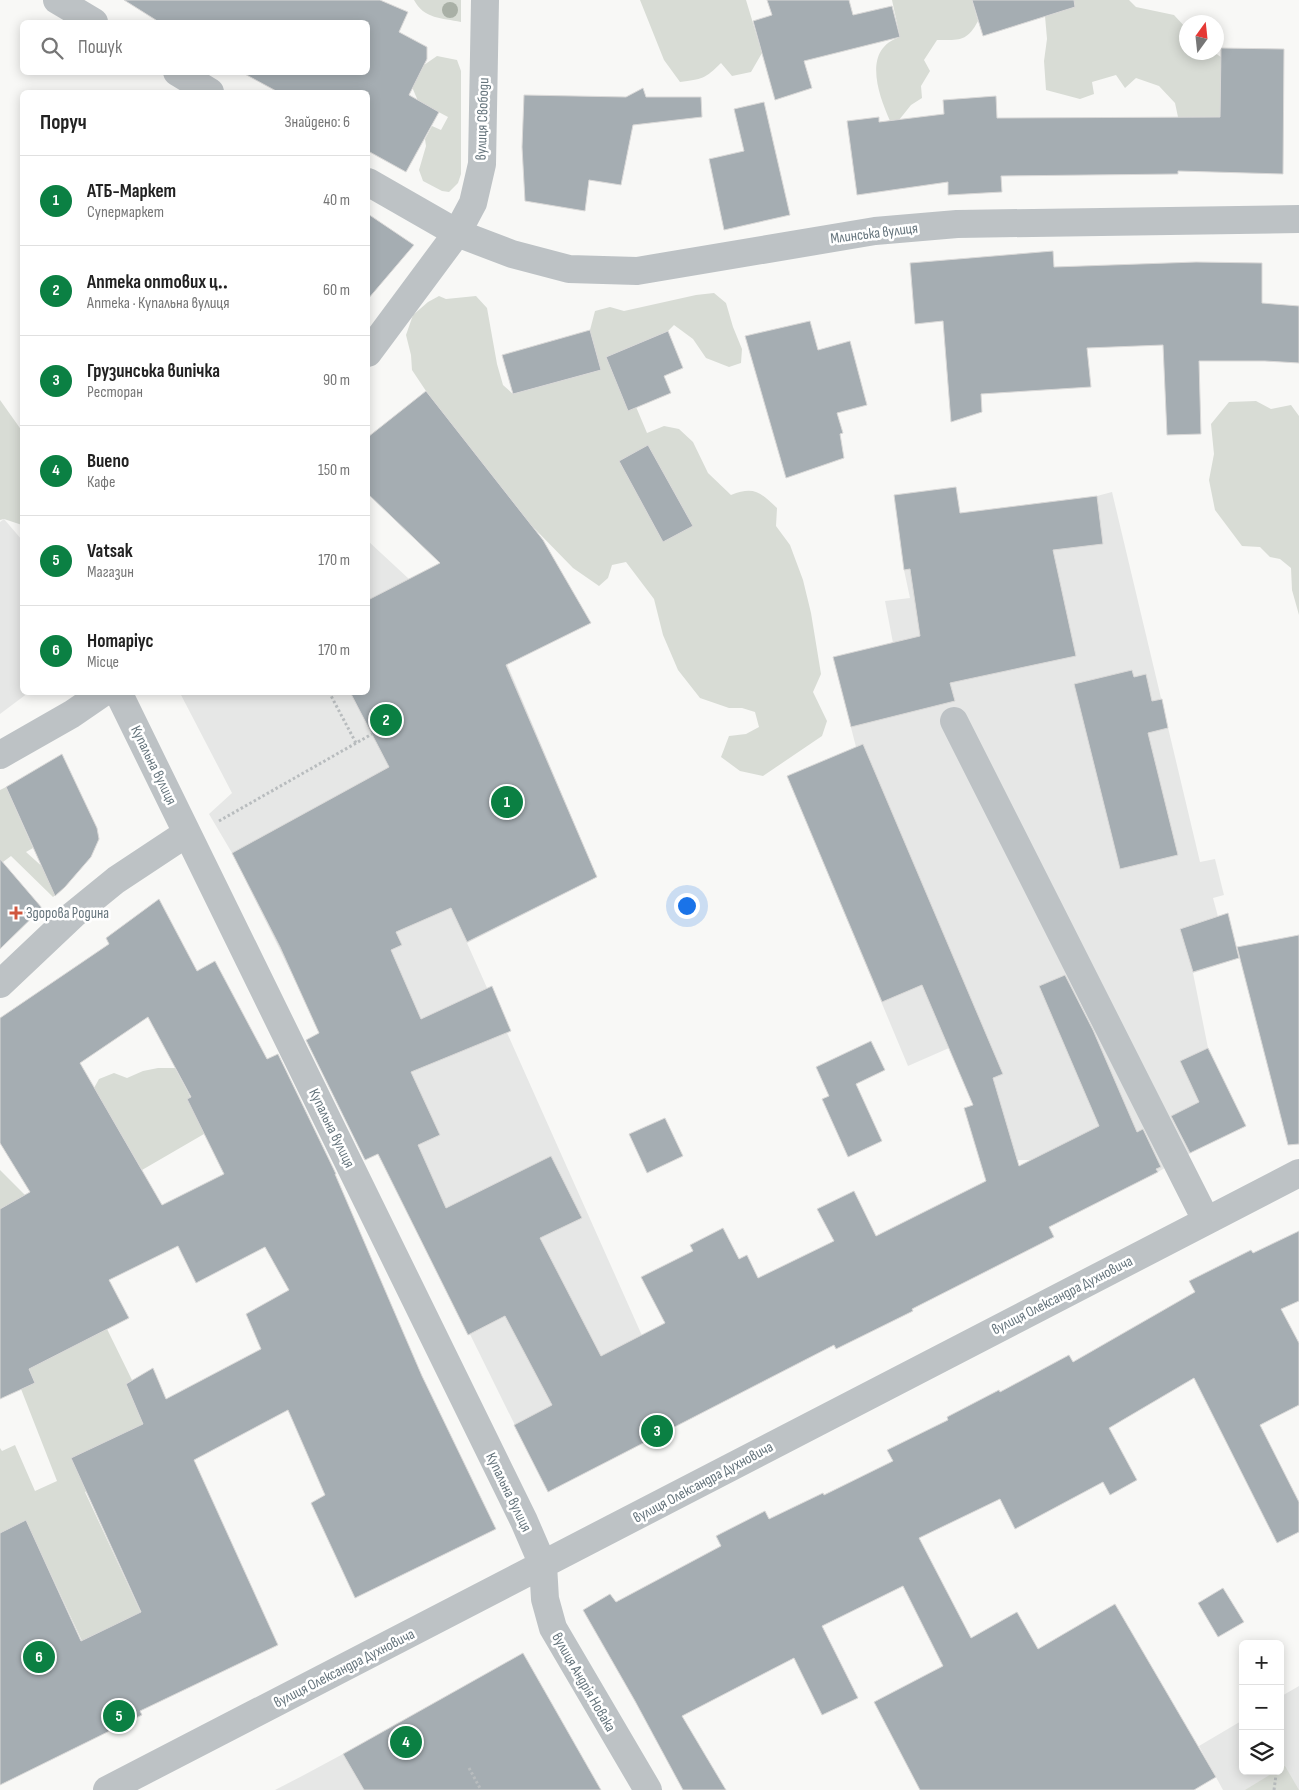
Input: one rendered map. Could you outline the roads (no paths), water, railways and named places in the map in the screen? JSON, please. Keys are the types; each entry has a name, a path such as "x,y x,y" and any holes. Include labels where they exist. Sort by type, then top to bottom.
{"street":[{"path":"57,0 91,20"},
{"name":"вулиця Свободи","path":"370,350 457,234 473,203 482,164 485,0"},
{"path":"182,75 207,90"},
{"name":"Млинська вулиця","path":"370,183 457,234 512,254 569,269 637,271 875,230 957,224 1299,219"},
{"path":"0,755 72,714 100,695"},
{"name":"Купальна вулиця","path":"119,695 524,1521 543,1565"},
{"path":"954,721 1206,1220"},
{"path":"0,984 73,915 116,880 187,833"},
{"name":"вулиця Олександра Духновича","path":"107,1790 1299,1173"},
{"name":"вулиця Андрія Новака","path":"543,1565 545,1600 553,1628 648,1790"}],"place":[{"name":"Аптека оптових ц‥","path":"386,720"},
{"name":"АТБ-Маркет","path":"507,802"},
{"name":"Здорова Родина","path":"16,913"},
{"name":"Грузинська випічка","path":"657,1431"},
{"name":"Нотаріус","path":"39,1657"},
{"name":"Vatsak","path":"119,1716"},
{"name":"Bueno","path":"406,1742"}]}
